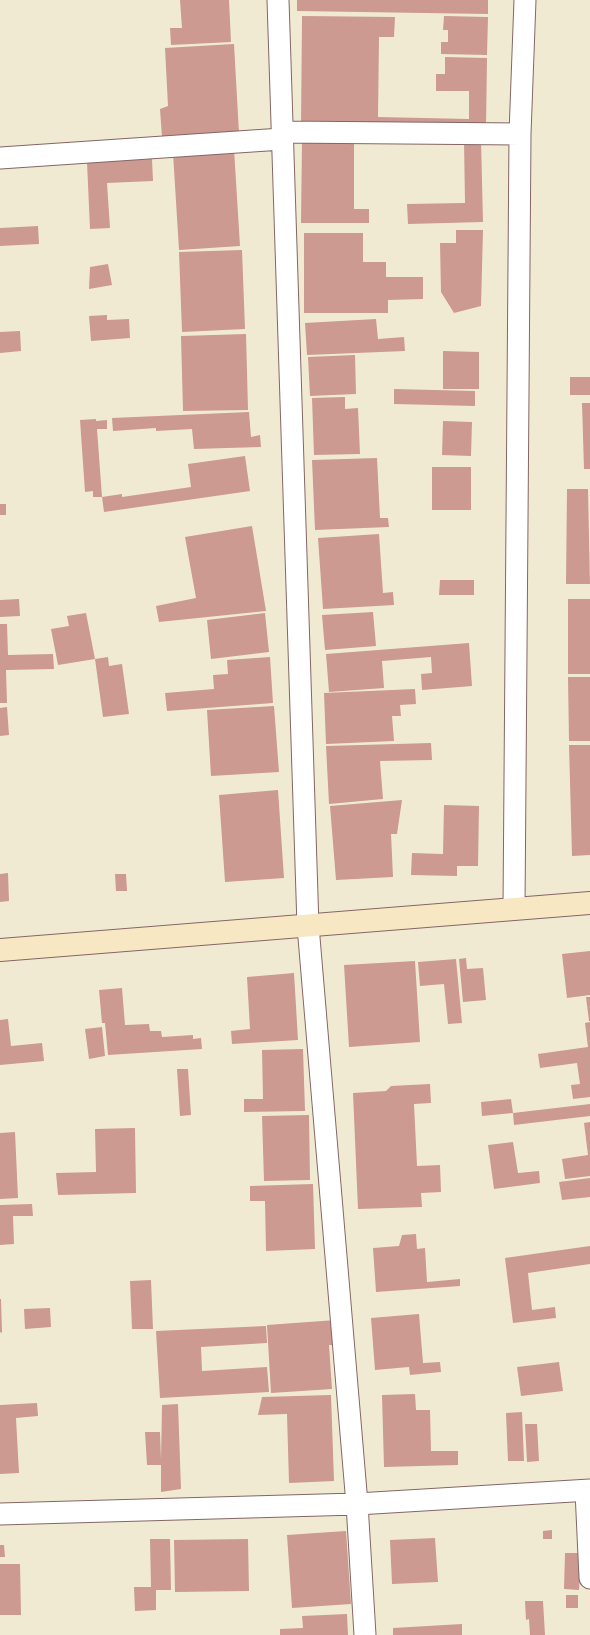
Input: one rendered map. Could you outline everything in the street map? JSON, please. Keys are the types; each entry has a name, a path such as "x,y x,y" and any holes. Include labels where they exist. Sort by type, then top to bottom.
{"street":[{"path":"278,0 308,926 357,1504 365,1635"},
{"path":"514,908 520,134 525,0"},
{"path":"0,158 282,135 520,134"},
{"path":"0,950 590,903"},
{"path":"0,1514 357,1504 588,1491 590,1578"}],"building":[{"path":"180,0 229,0 231,42 171,45 170,28 182,28"},
{"path":"297,0 488,0 488,14 297,11"},
{"path":"302,16 395,17 394,37 379,37 378,117 469,119 469,91 436,91 436,74 445,74 445,57 487,58 486,129 301,126"},
{"path":"444,16 488,17 487,55 441,54 441,42 448,42 448,30 443,30"},
{"path":"234,44 239,133 162,137 160,109 168,106 165,48"},
{"path":"302,140 354,140 354,209 369,209 369,223 301,223"},
{"path":"481,140 483,222 408,224 407,204 465,203 464,141"},
{"path":"234,149 240,246 179,250 173,153"},
{"path":"152,159 153,181 107,183 110,228 90,229 87,162"},
{"path":"38,226 39,244 0,246 0,228"},
{"path":"456,230 483,230 481,306 454,313 441,292 440,243 456,243"},
{"path":"304,233 363,233 363,262 386,262 386,277 423,277 423,299 388,300 388,313 304,313"},
{"path":"242,250 245,329 182,332 179,252"},
{"path":"108,264 112,285 89,289 90,267"},
{"path":"107,315 107,320 129,319 130,338 91,341 89,316"},
{"path":"376,319 378,339 404,337 405,351 307,355 305,323"},
{"path":"20,331 21,351 0,353 0,332"},
{"path":"246,334 248,410 183,411 181,336"},
{"path":"443,351 479,352 479,389 443,389"},
{"path":"355,355 356,394 310,396 308,357"},
{"path":"570,377 590,377 590,395 570,395"},
{"path":"394,389 475,391 475,406 394,404"},
{"path":"345,397 345,409 358,408 360,454 314,455 312,398"},
{"path":"582,403 590,403 590,469 584,469"},
{"path":"249,412 251,437 260,435 261,447 194,449 192,429 156,431 156,428 113,431 112,418"},
{"path":"96,419 96,421 107,420 107,429 97,429 102,497 93,497 93,491 85,492 80,420"},
{"path":"443,421 472,422 471,456 442,455"},
{"path":"245,456 250,491 104,512 102,497 122,494 122,497 191,487 188,464"},
{"path":"377,458 380,518 388,518 389,527 315,530 312,460"},
{"path":"432,467 471,467 471,510 432,510"},
{"path":"567,489 588,489 590,584 566,584"},
{"path":"0,504 6,504 6,515 0,515"},
{"path":"252,526 266,611 159,622 156,606 196,598 185,537"},
{"path":"379,534 383,593 393,592 394,605 323,609 318,538"},
{"path":"440,580 474,580 474,595 439,595"},
{"path":"19,599 20,616 0,617 0,600"},
{"path":"568,599 590,599 590,674 568,674"},
{"path":"373,612 376,646 325,650 322,615"},
{"path":"86,613 95,659 58,665 51,629 69,626 67,616"},
{"path":"265,613 269,652 211,659 207,620"},
{"path":"0,624 7,624 8,655 53,654 54,669 6,670 7,703 0,703"},
{"path":"469,643 472,686 422,690 421,674 432,673 431,657 382,661 384,688 329,692 326,654"},
{"path":"108,657 109,666 122,664 129,714 103,717 95,659"},
{"path":"270,657 273,703 167,711 165,693 214,689 213,675 228,674 227,660"},
{"path":"568,677 590,677 590,741 569,741"},
{"path":"415,689 416,704 400,705 401,716 392,716 394,741 326,744 324,693"},
{"path":"274,706 279,772 211,776 207,710"},
{"path":"7,707 9,735 0,736 0,708"},
{"path":"431,743 432,760 380,761 383,799 329,804 326,746"},
{"path":"569,745 590,745 590,855 572,856"},
{"path":"278,790 284,878 225,882 219,795"},
{"path":"402,800 397,834 391,834 393,877 336,880 330,806"},
{"path":"444,805 479,806 478,866 457,866 457,876 411,875 412,853 443,854"},
{"path":"8,873 9,901 0,902 0,874"},
{"path":"115,874 126,874 127,891 116,891"},
{"path":"590,951 590,995 567,998 562,954"},
{"path":"466,958 467,969 483,968 486,1000 463,1002 459,959"},
{"path":"456,959 462,1023 448,1024 444,984 420,986 418,962"},
{"path":"415,961 420,1042 349,1047 344,965"},
{"path":"294,973 298,1040 232,1044 231,1031 250,1029 247,977"},
{"path":"122,988 125,1025 149,1024 150,1031 161,1031 162,1037 193,1035 193,1039 201,1038 202,1049 108,1055 105,1023 102,1023 99,990"},
{"path":"586,997 590,997 590,1021 589,1021"},
{"path":"8,1019 11,1046 42,1043 44,1061 0,1065 0,1020"},
{"path":"590,1022 590,1097 573,1099 571,1085 580,1084 577,1063 540,1068 538,1054 588,1047 585,1023"},
{"path":"102,1027 105,1056 89,1059 85,1029"},
{"path":"303,1049 305,1111 244,1112 244,1099 263,1099 262,1050"},
{"path":"177,1069 188,1069 191,1115 180,1116"},
{"path":"430,1084 431,1103 414,1104 417,1166 440,1165 441,1192 421,1193 422,1207 358,1209 353,1093 386,1091 391,1086"},
{"path":"511,1099 513,1113 482,1116 481,1102"},
{"path":"590,1104 590,1116 514,1125 513,1113"},
{"path":"309,1115 310,1180 264,1181 262,1116"},
{"path":"590,1122 590,1176 565,1179 562,1159 588,1155 584,1123"},
{"path":"135,1128 136,1193 58,1195 56,1173 96,1172 95,1129"},
{"path":"15,1132 18,1198 0,1199 0,1133"},
{"path":"513,1142 518,1173 539,1171 540,1183 494,1189 488,1145"},
{"path":"590,1178 590,1197 562,1200 559,1182"},
{"path":"313,1184 315,1249 266,1251 265,1201 250,1201 250,1186"},
{"path":"32,1204 33,1216 13,1216 14,1244 0,1245 0,1205"},
{"path":"416,1234 417,1249 425,1248 427,1282 460,1279 460,1286 376,1292 373,1248 399,1246 402,1235"},
{"path":"590,1246 590,1264 528,1273 532,1310 555,1307 556,1318 513,1323 505,1258"},
{"path":"151,1280 153,1329 132,1329 130,1281"},
{"path":"1,1299 2,1333 0,1332"},
{"path":"50,1308 51,1327 25,1329 24,1309"},
{"path":"419,1314 423,1363 440,1362 441,1372 410,1375 409,1367 375,1370 371,1318"},
{"path":"336,1320 338,1345 329,1345 332,1389 271,1393 267,1325"},
{"path":"266,1326 267,1343 201,1347 202,1371 267,1367 269,1392 160,1398 156,1331"},
{"path":"559,1362 563,1391 521,1396 517,1367"},
{"path":"415,1394 416,1410 430,1410 431,1451 458,1451 458,1465 384,1467 382,1395"},
{"path":"331,1395 334,1481 289,1483 287,1414 258,1415 262,1397"},
{"path":"37,1403 38,1416 16,1418 19,1473 0,1474 0,1405"},
{"path":"178,1404 181,1489 161,1492 161,1465 147,1465 145,1432 160,1432 161,1460 162,1405"},
{"path":"522,1412 524,1461 508,1461 506,1413"},
{"path":"525,1424 537,1424 539,1461 527,1462"},
{"path":"552,1530 552,1539 543,1539 543,1531"},
{"path":"346,1531 351,1604 292,1608 287,1535"},
{"path":"435,1538 438,1582 392,1584 390,1540"},
{"path":"150,1539 170,1539 171,1590 156,1590 156,1610 135,1611 134,1587 151,1587"},
{"path":"248,1539 249,1591 175,1592 174,1540"},
{"path":"0,1545 4,1545 5,1557 0,1557"},
{"path":"565,1553 581,1553 579,1590 564,1589"},
{"path":"0,1564 20,1564 21,1615 0,1615"},
{"path":"566,1595 578,1595 578,1608 566,1608"},
{"path":"525,1601 543,1601 545,1635 530,1635 529,1619 526,1620"},
{"path":"347,1614 348,1635 280,1635 280,1629 303,1628 302,1616"},
{"path":"462,1624 462,1635 393,1635 393,1628"}]}
